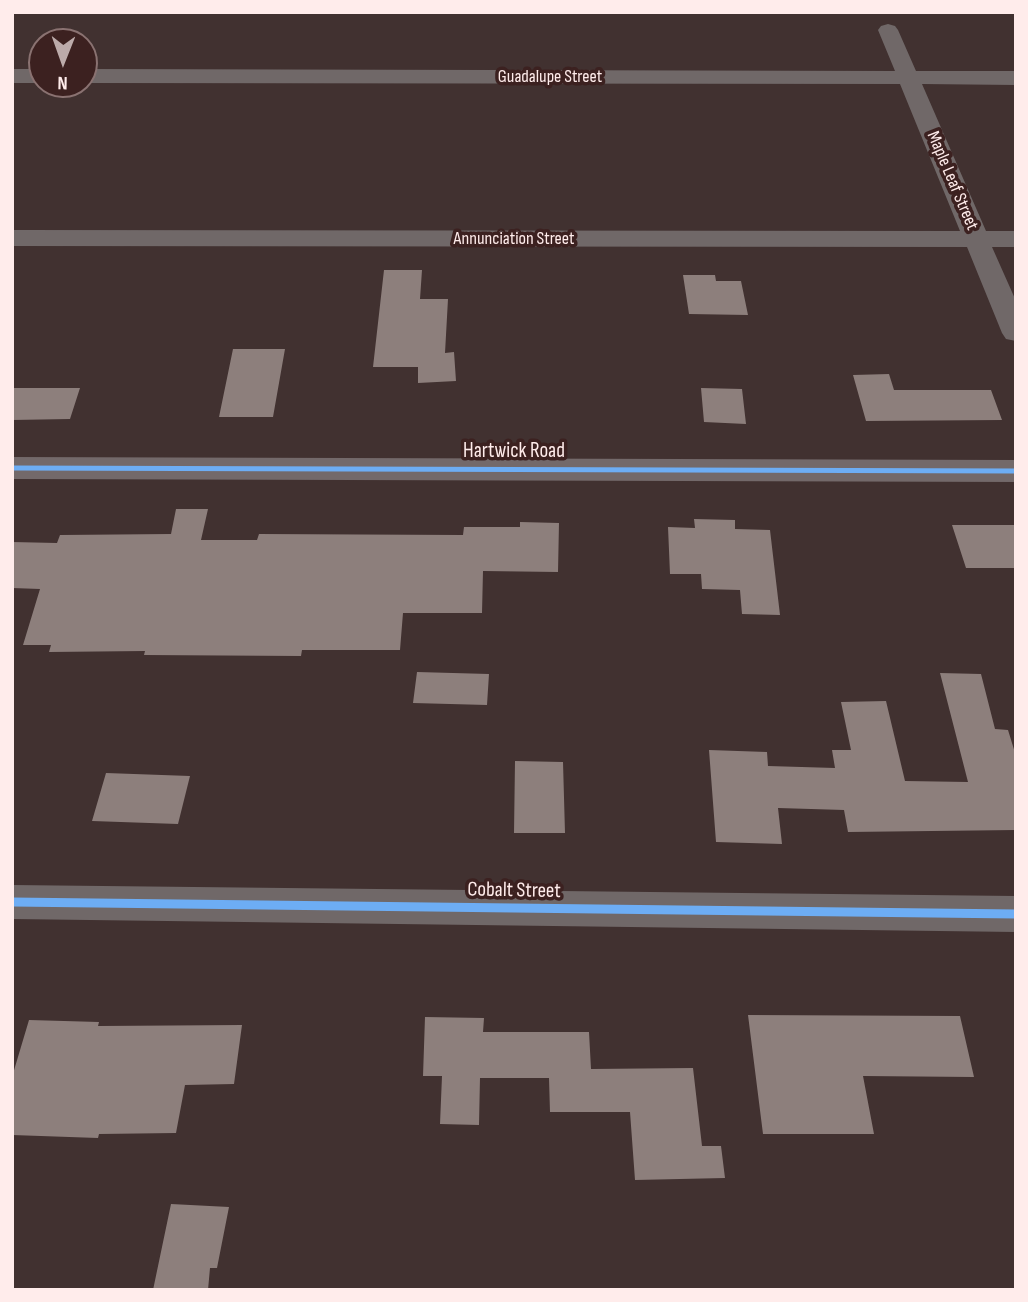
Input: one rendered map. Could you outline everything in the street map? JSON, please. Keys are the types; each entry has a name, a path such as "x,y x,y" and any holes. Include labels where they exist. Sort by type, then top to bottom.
{"street":[{"name":"Maple Leaf Street","path":"888,30 1016,332"},
{"name":"Guadalupe Street","path":"98,76 1016,78"},
{"name":"Annunciation Street","path":"12,238 1016,239"},
{"name":"Hartwick Road","path":"12,468 1016,471"},
{"name":"Cobalt Street","path":"12,902 1016,914"}],"building":[{"path":"384,270 422,270 420,299 448,299 445,353 454,352 456,381 418,383 418,367 373,367"},
{"path":"683,275 715,275 716,281 741,281 748,315 689,314"},
{"path":"233,349 285,349 273,417 219,417"},
{"path":"889,374 894,390 991,390 1002,420 866,421 853,375"},
{"path":"12,388 80,388 70,419 12,420"},
{"path":"701,388 742,389 746,424 704,422"},
{"path":"176,509 208,509 201,540 257,540 259,534 463,535 464,527 520,527 520,522 559,523 558,572 483,571 482,613 403,613 400,650 302,650 301,656 144,655 145,651 49,652 51,645 23,645 40,589 12,588 12,542 57,543 60,535 171,534"},
{"path":"694,519 735,520 735,529 770,530 780,615 742,614 740,590 702,589 701,574 670,574 668,527 695,528"},
{"path":"952,525 1016,525 1016,568 966,568"},
{"path":"417,672 489,674 487,705 413,703"},
{"path":"940,673 981,674 995,729 1008,730 1016,756 1016,830 848,832 844,810 778,808 782,844 716,842 709,750 767,752 768,766 835,768 832,750 851,750 841,702 886,701 905,781 968,782"},
{"path":"515,761 563,762 565,833 514,833"},
{"path":"106,773 190,776 178,824 92,821"},
{"path":"748,1015 960,1016 974,1077 863,1076 874,1134 763,1134"},
{"path":"425,1017 484,1018 483,1032 589,1032 591,1069 693,1068 702,1146 721,1146 725,1178 635,1180 630,1112 550,1112 549,1078 480,1078 479,1125 440,1124 442,1076 423,1076"},
{"path":"29,1020 99,1022 98,1026 242,1025 234,1084 185,1085 176,1133 99,1134 98,1138 12,1135 12,1077"},
{"path":"171,1204 229,1207 217,1268 210,1268 208,1290 153,1290"}],"cycle path":[{"path":"12,468 1016,471"},
{"path":"12,902 1016,914"}]}
